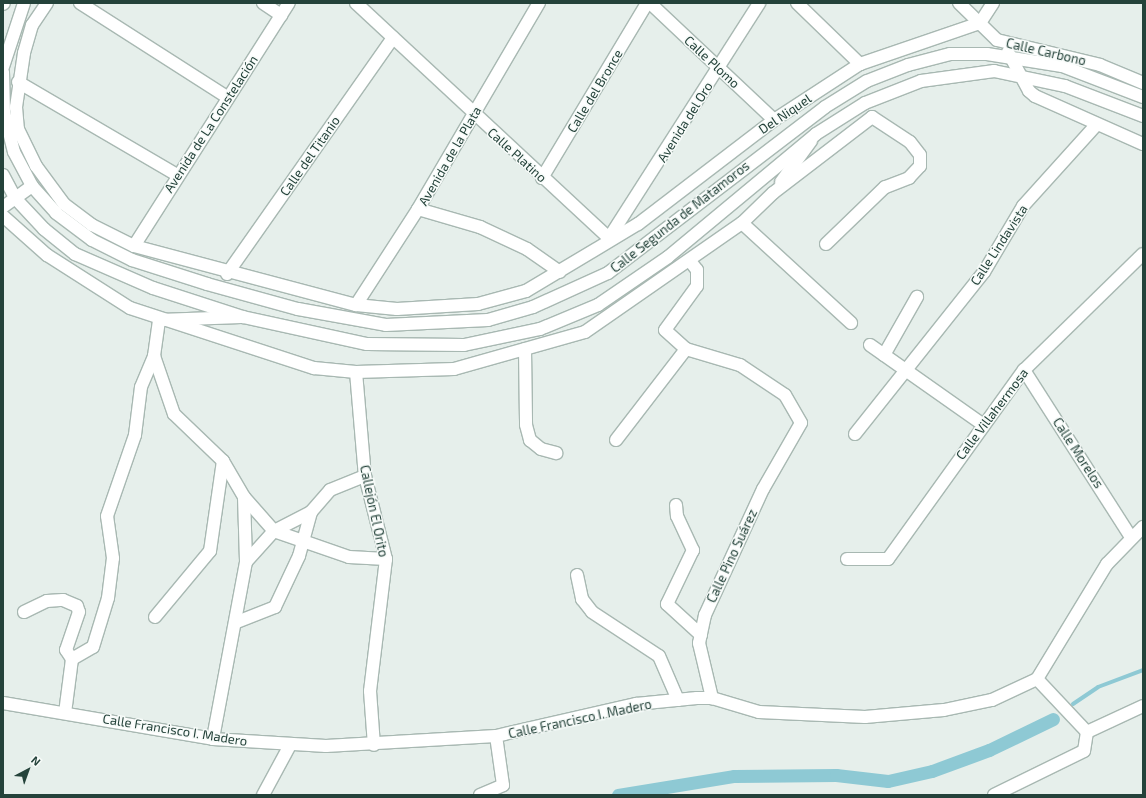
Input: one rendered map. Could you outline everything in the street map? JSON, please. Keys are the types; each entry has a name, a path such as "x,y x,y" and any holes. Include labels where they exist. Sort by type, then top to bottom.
{"street":[{"path":"47,3 32,25 18,82 18,129 36,166 64,204 92,225 134,246 227,274 356,305 397,309 478,304 526,291 560,272 609,238"},
{"path":"80,3 227,97"},
{"path":"263,3 282,15"},
{"name":"Avenida de La Constelación","path":"134,246 177,175 289,3"},
{"name":"Calle Platino","path":"356,3 474,116 609,238"},
{"name":"Avenida de la Plata","path":"356,305 418,210 539,3"},
{"name":"Calle Plomo","path":"649,3 774,120"},
{"name":"Calle del Bronce","path":"542,178 649,3"},
{"name":"Avenida del Oro","path":"609,238 759,3"},
{"path":"797,3 860,64"},
{"name":"Calle Carbono","path":"959,3 997,40 1100,65 1143,83"},
{"path":"980,23 993,3"},
{"path":"3,67 21,8"},
{"name":"Del Niquel","path":"609,238 638,224 774,120 860,64 980,23"},
{"name":"Calle del Titanio","path":"227,274 393,38"},
{"path":"997,40 1014,58 1028,90 1035,96 1143,144"},
{"name":"Calle Segunda de Matamoros","path":"3,72 4,112 14,152 32,186 56,213 92,240 132,260 207,284 298,308 386,325 488,320 533,307 608,273 781,138 866,81 950,54 1014,58 1062,66 1143,97"},
{"name":"Calle Segunda de Matamoros","path":"3,175 15,198 75,254 152,288 243,317 368,344 410,346 464,345 540,329 627,288 816,134 865,103 921,81 994,70 1065,86 1143,116"},
{"path":"18,82 177,175"},
{"path":"3,216 47,254 130,308 159,320 314,368 356,372 454,369 585,332 690,261 742,223 773,193 872,117 910,142 920,155 920,166 909,178 885,187 826,244"},
{"name":"Calle Lindavista","path":"855,434 908,371 984,272 1023,206 1097,124"},
{"path":"773,193 816,134"},
{"path":"3,207 32,186"},
{"path":"418,210 480,227 527,249 560,272"},
{"path":"742,223 851,323"},
{"name":"Calle Villahermosa","path":"847,559 888,559 982,424 1024,370 1143,254"},
{"path":"616,440 686,349 665,330 697,286 697,270 690,261"},
{"path":"884,355 917,297"},
{"path":"159,320 243,317"},
{"path":"72,659 93,647 108,598 113,558 107,516 135,435 141,387 154,356 159,320"},
{"path":"870,345 982,424"},
{"path":"525,349 526,425 530,440 541,449 556,453"},
{"name":"Calle Pino Suárez","path":"686,349 740,365 785,395 800,423 760,496 705,615 701,636 712,698"},
{"path":"154,356 174,414 223,461 244,497 274,531 303,543 349,557 386,559"},
{"name":"Calle Morelos","path":"1024,370 1131,537"},
{"name":"Callejón El Orito","path":"356,372 365,476 386,559 370,691 374,745"},
{"path":"155,617 210,551 223,461"},
{"path":"246,562 274,531 311,512 330,490 365,476"},
{"path":"213,739 237,622 246,562 244,497"},
{"path":"676,505 677,516 693,550 667,604 701,636"},
{"path":"237,622 275,607 303,543 311,512"},
{"name":"Calle Francisco I. Madero","path":"3,704 65,713 213,739 290,745 374,745 496,736 636,704 712,698 758,712 890,717 992,700 1019,691 1037,679 1107,564 1131,537 1143,527"},
{"path":"577,575 582,599 592,612 659,656 678,700"},
{"path":"24,612 47,601 63,600 77,606 79,612 66,650 72,659 65,713"},
{"path":"1037,679 1087,732"},
{"path":"1087,732 1143,706"},
{"path":"994,795 1084,751 1087,732"},
{"path":"480,795 503,785 496,736"},
{"path":"263,795 290,745"}],"waterway":[{"path":"1073,704 1098,687 1143,670"},
{"path":"618,795 734,776 836,775 888,781 932,771 989,750 1053,719"}]}
